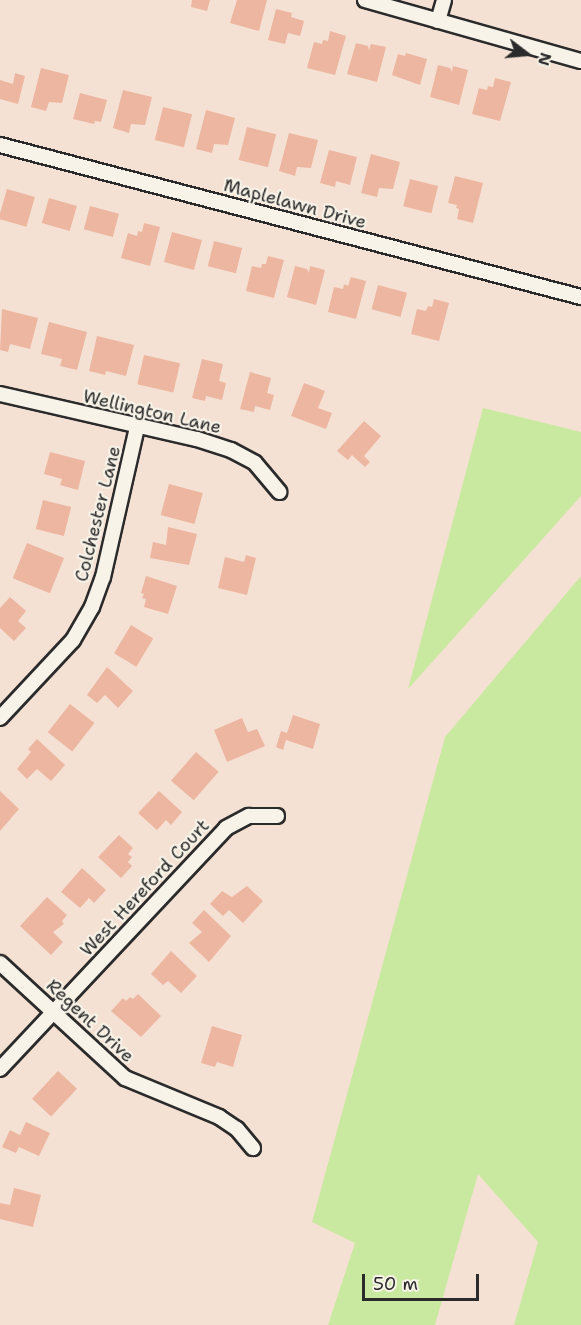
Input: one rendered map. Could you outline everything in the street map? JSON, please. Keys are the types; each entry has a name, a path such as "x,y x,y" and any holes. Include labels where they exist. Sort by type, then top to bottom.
{"street":[{"path":"365,0 580,57"},
{"path":"438,21 444,0"},
{"name":"Maplelawn Drive","path":"0,145 581,297"},
{"name":"Wellington Lane","path":"0,394 197,439 231,450 255,463 279,492"},
{"name":"Colchester Lane","path":"0,718 73,640 92,607 103,577 137,427"},
{"name":"West Hereford Court","path":"0,1069 226,828 249,816 277,816"},
{"name":"Regent Drive","path":"0,963 125,1078 219,1117 237,1129 253,1148"}],"green space":[{"path":"483,408 581,432 581,496 408,689"},
{"path":"581,576 581,1325 514,1325 538,1242 478,1174 435,1325 328,1325 355,1243 312,1222 445,737"}],"building":[{"path":"192,0 210,0 207,11 191,7"},
{"path":"237,0 267,0 259,31 230,23"},
{"path":"276,9 292,13 291,17 304,21 300,36 288,33 285,44 268,40"},
{"path":"330,31 346,36 335,75 307,68 314,42 322,44 323,40 328,41"},
{"path":"356,43 368,46 369,50 371,44 386,47 377,82 347,74"},
{"path":"406,53 427,59 420,85 392,75 398,54 405,56"},
{"path":"438,65 450,68 452,72 453,66 468,70 459,105 430,97"},
{"path":"41,68 69,75 62,103 49,102 46,111 31,107"},
{"path":"15,73 25,76 18,104 0,99 0,80 13,84"},
{"path":"495,78 511,82 500,121 472,114 479,88 487,90 488,86 493,87"},
{"path":"123,90 152,97 145,125 131,124 129,133 113,128"},
{"path":"80,93 107,100 101,122 95,121 94,124 73,119"},
{"path":"163,107 192,114 184,147 155,140"},
{"path":"206,110 235,118 228,145 214,144 212,153 196,149"},
{"path":"247,127 276,134 268,167 239,160"},
{"path":"289,133 318,140 311,168 297,167 295,176 279,171"},
{"path":"329,150 357,157 350,185 336,181 335,187 320,183"},
{"path":"371,154 400,162 393,189 379,188 377,197 361,193"},
{"path":"455,176 483,183 473,223 457,219 459,209 456,208 457,205 448,203"},
{"path":"410,179 438,186 431,213 403,206"},
{"path":"7,189 35,197 26,227 0,219"},
{"path":"49,198 77,206 70,231 42,223"},
{"path":"90,206 119,214 113,237 84,229"},
{"path":"144,223 160,227 150,266 121,258 128,233 137,236 138,231 142,232"},
{"path":"172,232 202,240 194,270 164,262"},
{"path":"214,241 242,248 236,273 208,266"},
{"path":"268,256 284,260 274,298 246,291 252,266 261,268 262,264 266,264"},
{"path":"295,266 307,269 309,273 310,266 325,270 316,305 287,297"},
{"path":"351,277 366,281 356,319 328,312 334,287 343,289 344,284 348,286"},
{"path":"378,285 407,293 401,317 372,309"},
{"path":"434,299 449,303 439,341 411,334 417,309 426,311 428,306 432,307"},
{"path":"2,309 38,318 30,349 10,344 8,352 0,350"},
{"path":"49,322 87,332 77,370 60,366 62,359 41,354"},
{"path":"97,336 134,345 126,376 106,371 105,375 89,371"},
{"path":"144,355 180,363 173,393 137,384"},
{"path":"202,359 223,364 219,381 226,383 222,400 206,396 205,401 192,398"},
{"path":"250,372 271,378 267,393 274,395 270,410 255,406 254,412 240,409"},
{"path":"304,383 325,391 318,408 332,413 326,429 291,416"},
{"path":"364,421 381,436 364,456 370,462 365,467 352,455 348,460 337,451"},
{"path":"50,452 85,461 78,490 60,485 62,479 44,474"},
{"path":"169,484 203,493 195,524 161,515"},
{"path":"43,500 71,507 64,536 36,529"},
{"path":"168,527 197,534 189,565 150,558 153,542 166,545"},
{"path":"27,543 64,558 50,593 13,578"},
{"path":"246,555 256,558 247,595 218,588 225,557 244,562"},
{"path":"146,576 177,586 168,614 144,607 146,599 142,598 144,594 141,593"},
{"path":"10,597 26,611 18,621 26,628 14,641 0,628 0,608"},
{"path":"131,625 153,638 136,667 114,653"},
{"path":"107,667 133,691 118,708 105,695 97,703 87,695"},
{"path":"70,704 94,723 72,751 48,732"},
{"path":"293,715 320,724 313,749 286,740 283,750 276,747 281,731 287,733"},
{"path":"242,718 248,732 257,729 265,746 227,762 214,730"},
{"path":"37,739 65,765 51,781 37,769 27,779 17,769 31,752 28,749"},
{"path":"196,752 219,772 194,800 171,781"},
{"path":"0,791 19,809 0,831"},
{"path":"159,791 182,812 171,825 166,820 157,830 138,813"},
{"path":"119,835 133,848 128,854 132,857 128,862 132,866 121,878 98,857"},
{"path":"82,868 106,890 94,903 89,898 80,908 61,892"},
{"path":"247,886 263,901 243,923 229,910 223,916 210,904 222,891 232,897"},
{"path":"47,897 67,915 62,921 64,924 53,932 63,942 51,955 20,926"},
{"path":"204,910 231,936 209,962 189,943 202,932 192,923"},
{"path":"171,951 197,976 181,993 168,981 163,985 151,974"},
{"path":"138,994 161,1016 141,1037 111,1011 123,998 126,1001"},
{"path":"212,1026 242,1035 233,1067 217,1062 215,1067 201,1063"},
{"path":"58,1071 77,1089 51,1117 32,1099"},
{"path":"26,1122 50,1133 39,1156 19,1147 16,1153 2,1147 10,1130 20,1135"},
{"path":"14,1188 41,1195 33,1227 0,1219 0,1203 10,1205"}]}
